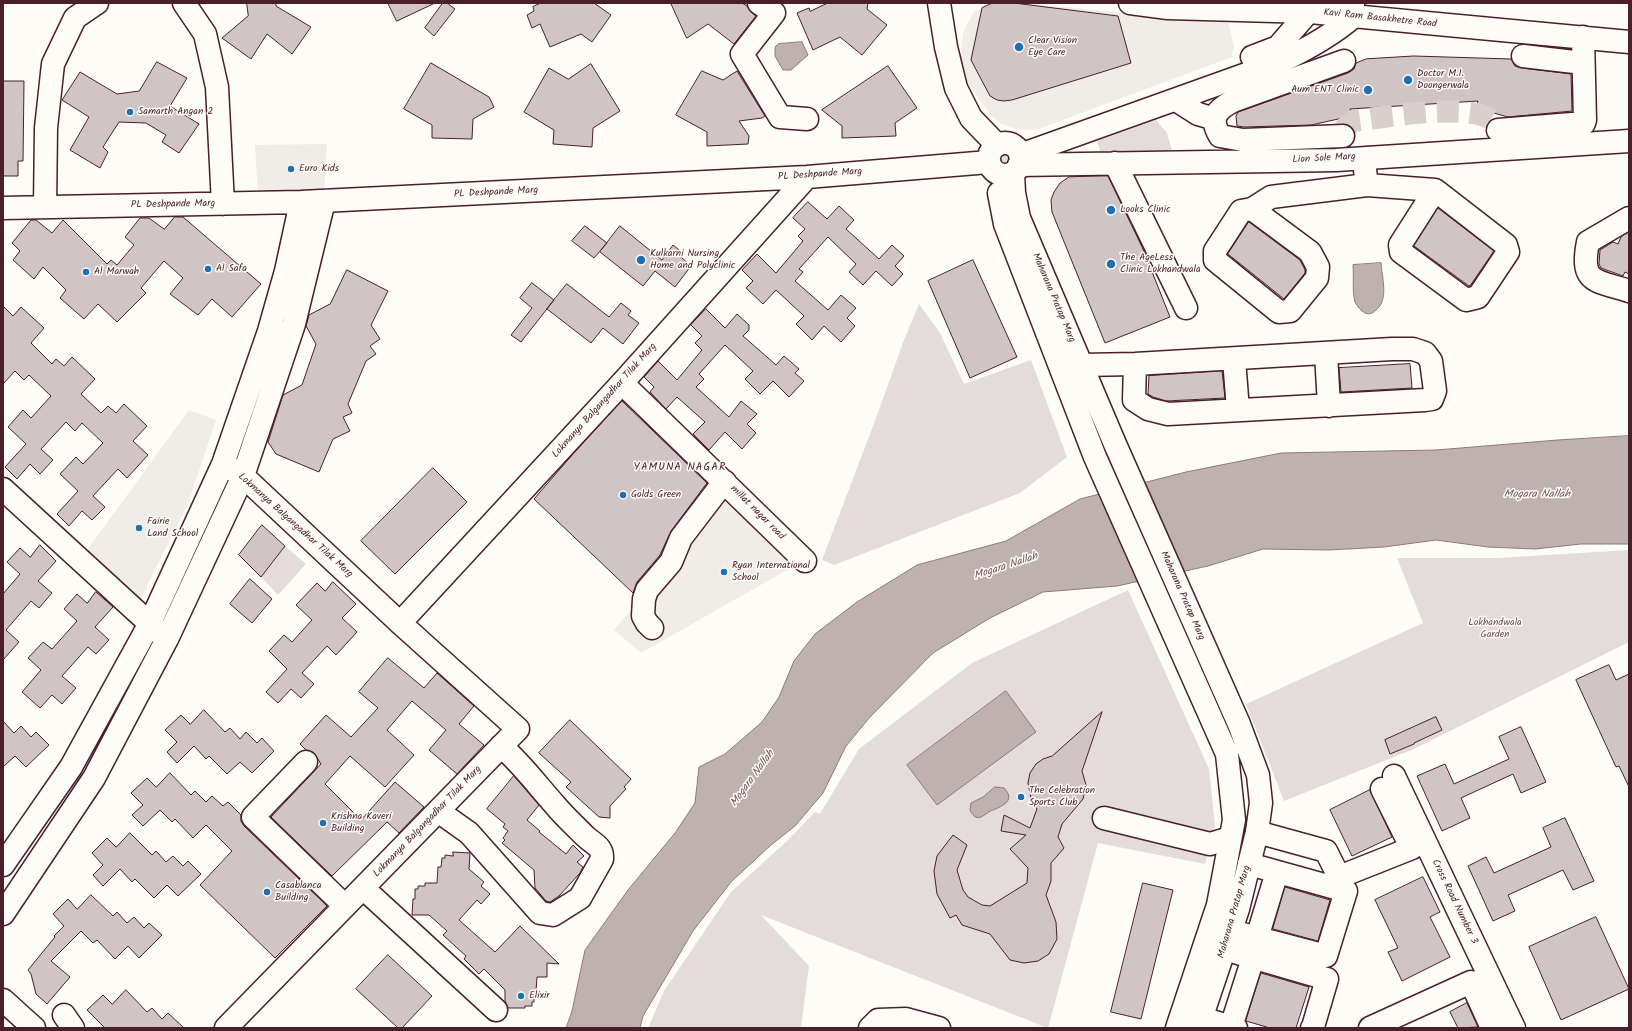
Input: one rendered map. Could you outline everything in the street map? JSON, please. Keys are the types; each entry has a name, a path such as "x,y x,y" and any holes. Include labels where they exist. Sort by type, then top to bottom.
{"street":[{"path":"45,207 46,128 53,64 75,18 97,3"},
{"path":"184,3 205,34 217,87 223,204"},
{"path":"759,3 774,13 742,54 780,117 807,119"},
{"path":"939,3 946,47 956,88 970,118 1008,160"},
{"name":"Kavi Ram Basakhetre Road","path":"1130,3 1168,8 1313,7 1353,10 1629,42"},
{"path":"1008,160 1039,138 1278,47 1313,7"},
{"path":"1008,160 1280,62 1312,47 1337,31 1353,10"},
{"path":"1499,135 1584,123 1583,37"},
{"path":"1523,56 1583,63"},
{"path":"1344,61 1233,101 1220,108 1214,119 1214,128 1220,136 1229,139 1243,140 1344,134 1367,185"},
{"path":"1176,100 1198,114 1214,119"},
{"name":"Lion Sole Marg","path":"1008,160 1115,163 1354,158 1499,135 1629,141"},
{"name":"PL Deshpande Marg","path":"3,208 324,201 807,177 1008,160"},
{"name":"Maharana Pratap Marg","path":"1008,160 1019,218 1244,736 1258,774 1261,804 1257,832 1249,864 1228,907 1177,1028"},
{"name":"Maharana Pratap Marg","path":"1008,160 999,187 1004,224 1095,457 1227,754 1234,820 1230,838 1228,940 1200,1023"},
{"path":"1115,163 1186,308"},
{"name":"Lokmanya Balgangadhar Tilak Marg","path":"400,623 622,383 807,177"},
{"path":"1252,209 1310,252 1318,267 1317,278 1290,311 1279,312 1215,260 1215,251 1241,211 1252,209 1271,197 1367,185 1435,190 1506,245 1508,252 1478,297 1466,300 1401,252 1400,245 1435,190"},
{"path":"3,914 94,778 167,639 243,476 294,324 324,201"},
{"path":"3,865 71,767 150,625 223,464 271,323 286,271 301,202"},
{"path":"1629,218 1588,242 1585,270 1593,279 1629,291"},
{"path":"1082,365 1135,364 1413,349 1424,353 1431,361 1435,391 1432,399 1425,400 1168,414 1148,409 1134,400 1135,364"},
{"path":"1326,353 1329,406"},
{"path":"1234,359 1238,410"},
{"name":"millat nagar road","path":"622,383 805,561"},
{"name":"Lokmanya Balgangadhar Tilak Marg","path":"223,464 243,476 400,623 518,729 226,1028"},
{"path":"652,628 643,616 644,598 647,590 671,562 681,538 725,482"},
{"path":"3,489 167,639"},
{"path":"438,811 469,833 540,913 553,915 580,898 602,859 603,852 599,847 590,841 555,805 515,758 501,746"},
{"path":"306,762 253,817 346,906"},
{"name":"Cross Road Number 3","path":"1388,782 1420,849 1514,1028"},
{"path":"1104,818 1210,844 1230,838"},
{"path":"1257,832 1326,851 1339,877 1420,849"},
{"path":"1249,864 1346,891 1326,956 1255,948"},
{"path":"1200,1023 1233,1027 1277,872"},
{"path":"363,888 496,1010"},
{"path":"1228,940 1255,948 1328,979 1314,1027 1312,1028"},
{"path":"1370,1028 1471,982 1492,1028"},
{"path":"3,1000 34,1028"},
{"path":"870,1028 878,1020 906,1019 939,1028"}],"shaded area":[{"path":"996,3 1019,3 1228,22 1234,47 1232,57 1036,130 1016,129 1000,123 989,113 968,83 961,57 963,35 974,12"},
{"name":"Euro Kids","path":"327,144 324,193 258,194 255,145"},
{"name":"Fairie Land School","path":"189,410 216,420 188,504 138,604 85,553"},
{"name":"Ryan International School","path":"728,487 801,562 641,653 614,630 671,562"}],"green space":[{"path":"1156,120 1167,133 1173,154 1102,156 1097,141"},
{"path":"1005,150 1010,150 1014,154 1006,169 999,166 997,154"},
{"path":"919,304 940,333 964,384 1031,360 1067,457 1020,493 834,565 822,560 904,340"},
{"path":"285,546 306,564 278,595 261,577"},
{"name":"Lokhandwala Garden","path":"1629,550 1629,642 1414,749 1284,801 1246,704 1423,623 1397,558 1497,558"},
{"name":"The Celebration Sports Club","path":"1128,590 1209,769 1215,826 1205,864 1098,843 1048,1028 761,915 809,966 801,1028 648,1028 664,991 731,892 788,840 813,814 816,812 820,814 859,749 972,663"}],"water":[{"path":"802,42 808,55 791,70 783,70 775,56 775,47 778,44"},
{"path":"1381,263 1384,295 1380,306 1375,311 1367,314 1358,307 1355,302 1353,265"},
{"name":"Mogara Nallah","path":"1629,436 1629,544 1581,544 1535,549 1488,547 1436,540 1384,547 1329,550 1263,549 1208,566 1117,586 1043,592 990,618 933,653 870,717 846,746 823,793 795,826 771,845 731,882 693,931 643,1016 640,1028 566,1028 572,1011 585,950 628,890 675,833 695,803 699,767 725,754 762,722 779,697 794,661 815,634 857,602 917,565 1006,541 1080,499 1186,472 1281,453 1436,450"},
{"path":"1006,691 1036,732 937,805 907,765"},
{"path":"995,787 1004,788 1009,796 1007,802 1001,807 990,811 982,817 979,818 973,815 970,810 971,803 983,797"}],"building":[{"path":"247,3 276,3 276,6 311,27 292,54 267,34 251,59 222,38 248,16"},
{"path":"388,3 435,3 397,21"},
{"path":"443,3 447,3 455,9 434,36 425,28"},
{"path":"541,3 594,3 611,15 592,42 581,34 550,47 540,24 532,28 527,15 534,11 533,7"},
{"path":"671,3 742,3 747,6 756,16 734,44 708,24 687,38"},
{"path":"828,3 868,3 867,9 887,25 862,55 840,37 813,50 797,13 809,8 810,11"},
{"path":"993,3 1014,3 1118,16 1131,63 1012,100 997,100 990,96 971,60 982,8"},
{"path":"1414,56 1511,59 1515,66 1522,68 1571,74 1572,111 1508,117 1476,108 1478,101 1350,109 1352,116 1311,125 1237,126 1236,116 1238,112 1348,73 1354,69 1356,63 1366,59"},
{"name":"Samarth Angan 2","path":"157,62 187,78 170,106 199,124 179,153 162,142 166,135 146,123 119,122 103,147 108,152 100,168 70,150 89,117 62,100 80,72 117,94 139,91"},
{"path":"431,63 489,97 494,107 473,119 472,139 432,138 432,125 404,109"},
{"path":"591,64 620,111 593,128 592,147 553,144 554,130 524,112 549,68 568,79"},
{"path":"888,66 917,108 895,123 896,136 842,138 842,126 822,110"},
{"path":"702,71 723,80 737,71 765,116 762,118 739,121 749,136 748,144 707,146 707,132 676,115"},
{"path":"3,81 24,81 23,161 18,161 18,176 3,176"},
{"name":"The AgeLess Clinic Lokhandwala","path":"1108,176 1143,249 1170,317 1105,343 1052,212 1051,200 1060,183 1069,177"},
{"path":"808,202 827,219 839,206 854,220 846,229 879,259 892,245 904,256 895,266 903,274 892,286 876,271 863,285 849,272 856,264 828,237 799,269 803,272 795,281 828,310 841,295 856,308 847,318 855,326 841,342 824,326 812,340 796,324 804,316 776,290 763,304 746,288 753,281 742,270 757,254 776,273 803,241 798,236 805,229 793,218"},
{"path":"1438,208 1494,251 1470,286 1414,246"},
{"path":"175,217 183,217 261,284 232,317 212,299 198,315 170,294 183,278 164,261 141,288 146,293 117,322 98,304 84,319 60,298 66,290 43,267 34,279 13,260 20,251 12,243 31,220 36,220 52,233 63,220 107,264 111,260 117,265 134,245 125,237 140,218 149,218 164,229"},
{"path":"1249,222 1300,260 1305,270 1305,273 1284,299 1228,254"},
{"path":"585,226 607,243 594,258 572,241"},
{"path":"620,226 662,260 673,245 684,254 681,257 691,266 675,287 655,271 643,286 600,252"},
{"path":"1629,232 1629,274 1625,272 1623,276 1601,268 1599,264 1600,250 1613,242 1618,244 1621,237"},
{"path":"973,260 1017,357 970,378 928,281"},
{"path":"347,270 388,291 371,325 380,339 370,346 376,354 366,361 348,404 352,413 343,417 350,431 333,439 319,472 276,454 268,442 283,395 302,385 316,344 306,326 309,315 330,304"},
{"path":"532,283 554,300 521,342 511,335 532,308 520,298"},
{"path":"567,284 609,317 621,303 631,311 628,315 639,323 623,344 603,328 591,343 547,309"},
{"path":"3,306 13,316 21,307 44,328 31,343 52,364 56,359 64,366 72,357 95,379 81,394 101,413 108,406 116,413 124,404 147,426 133,441 148,455 127,478 118,469 93,496 105,507 92,520 82,511 69,526 57,514 78,491 60,474 76,457 83,464 103,443 82,423 75,431 66,422 41,449 53,460 40,474 30,464 17,479 5,467 26,444 8,427 23,410 31,418 51,396 29,375 24,380 15,371 3,384"},
{"path":"706,309 725,328 737,314 749,325 749,330 743,336 776,365 784,356 799,369 795,373 804,381 789,397 773,381 760,394 745,379 753,371 725,345 699,374 704,379 696,387 729,417 741,401 757,414 747,424 756,433 742,449 725,432 709,450 693,434 705,422 677,397 666,409 650,392 654,387 644,377 658,361 677,380 702,350 695,343 702,336 691,325"},
{"path":"1410,364 1412,388 1341,392 1339,368"},
{"path":"1222,371 1225,398 1166,401 1148,394 1149,376"},
{"name":"Golds Green","path":"622,401 707,483 671,531 660,555 637,582 633,593 534,499"},
{"path":"433,468 467,502 395,574 361,541"},
{"path":"262,525 285,546 261,577 239,555"},
{"path":"40,545 56,561 38,581 52,593 39,608 31,601 6,630 19,642 3,660 3,594 20,574 7,562 20,548 30,557"},
{"path":"250,579 272,599 252,623 230,604"},
{"path":"333,582 356,604 342,618 357,632 336,655 327,646 302,673 314,684 301,698 291,689 278,703 266,692 287,669 269,651 284,635 292,642 312,620 296,605 317,583 325,591"},
{"path":"96,592 113,607 95,627 109,640 96,654 88,647 62,676 76,688 62,704 52,695 40,708 22,692 41,670 28,658 43,642 52,649 77,621 64,609 77,594 87,603"},
{"path":"388,658 424,688 437,673 474,706 459,724 484,745 457,774 429,750 446,730 412,701 387,730 414,755 385,787 350,756 325,784 361,820 395,782 424,807 399,833 387,822 332,876 271,817 321,764 314,753 306,750 300,744 326,715 351,737 378,708 359,692"},
{"path":"1609,665 1616,680 1629,674 1629,787 1619,766 1616,767 1576,680"},
{"path":"204,710 225,732 230,728 240,739 246,732 257,743 262,738 274,751 252,773 240,762 227,774 209,756 206,759 194,746 177,763 167,752 177,742 165,730 181,715 190,724"},
{"path":"1102,712 1082,771 1086,785 1083,799 1062,824 1058,837 1064,848 1051,863 1051,881 1046,895 1056,922 1057,939 1049,954 1038,961 1024,963 1010,960 990,934 962,925 956,915 950,918 937,894 934,871 937,856 953,835 967,845 957,870 963,890 968,897 982,905 990,906 1027,883 1028,868 1010,849 1026,835 1001,831 1004,815 1030,828 1037,809 1032,803 1028,783 1030,773 1036,764 1043,759 1052,756"},
{"path":"1436,717 1442,730 1390,754 1385,740"},
{"path":"570,720 631,779 624,787 626,789 610,806 610,818 599,817 566,787 571,782 539,753"},
{"path":"3,721 14,733 21,726 31,737 36,732 49,745 26,767 15,756 3,767"},
{"path":"1521,727 1546,782 1521,793 1513,774 1461,798 1470,818 1442,831 1417,776 1445,764 1454,784 1509,759 1499,737"},
{"name":"Casablanca Building","path":"170,773 191,795 195,791 206,802 212,796 223,806 228,802 241,815 241,821 244,826 327,906 275,958 200,885 232,851 206,825 193,838 175,819 172,822 160,810 143,826 132,815 143,805 131,793 147,778 156,787"},
{"path":"514,776 539,805 527,820 566,854 573,845 584,856 577,862 583,867 580,873 559,896 550,902 546,901 535,888 534,870 502,843 505,840 503,838 508,831 503,827 505,824 487,809"},
{"path":"1370,790 1392,837 1352,856 1330,810"},
{"path":"1565,818 1594,881 1573,890 1563,870 1508,895 1515,911 1493,921 1468,866 1486,857 1494,873 1551,847 1543,828"},
{"path":"130,833 152,855 156,851 166,862 173,856 183,866 188,861 201,874 178,896 167,885 154,898 135,879 132,882 120,869 103,886 93,875 103,865 92,853 107,838 116,847"},
{"path":"453,852 470,853 469,869 484,882 481,886 490,894 481,904 477,900 459,920 495,952 520,926 559,964 547,963 547,977 537,977 536,991 534,992 534,1002 532,1002 532,1006 525,1006 525,1008 508,1008 505,1001 505,990 484,969 479,974 464,959 466,956 443,935 447,931 429,915 412,915 415,889 418,889 418,886 425,886 425,883 437,883 438,867 441,867 442,858 445,858 445,855 453,856"},
{"path":"1423,877 1440,912 1430,917 1450,957 1402,981 1388,952 1398,948 1375,900"},
{"path":"1143,883 1173,890 1141,1019 1111,1012"},
{"path":"1285,887 1330,900 1318,941 1273,929"},
{"path":"91,895 113,916 117,912 127,923 134,917 144,928 149,923 162,935 139,958 128,946 115,959 97,940 93,943 81,931 51,961 70,977 47,1004 36,994 31,974 28,970 55,937 54,936 64,926 53,914 68,899 77,909"},
{"path":"1596,917 1629,989 1561,1020 1529,947"},
{"path":"388,955 432,996 402,1028 398,1028 356,989"},
{"path":"1261,973 1309,987 1296,1028 1270,1028 1246,1021"},
{"path":"126,990 147,1012 152,1008 162,1019 168,1013 184,1028 105,1028 87,1010 103,995 112,1004"},
{"path":"1467,1003 1478,1027 1458,1028 1450,1012"}],"tunnel":[{"path":"1344,132 1345,128 1353,121 1430,112 1472,113 1487,117 1496,125"}],"place":[{"name":"Clear Vision Eye Care","path":"1019,47"},
{"name":"Doctor M.I. Doongerwala","path":"1408,80"},
{"name":"Aum ENT Clinic","path":"1368,90"},
{"name":"Samarth Angan 2","path":"130,112"},
{"name":"Euro Kids","path":"291,169"},
{"name":"Looks Clinic","path":"1111,210"},
{"name":"Kulkarni Nursing Home and Polyclinic","path":"641,260"},
{"name":"The AgeLess Clinic Lokhandwala","path":"1111,264"},
{"name":"Al Safa","path":"208,269"},
{"name":"Al Marwah","path":"86,272"},
{"name":"Golds Green","path":"623,495"},
{"name":"Fairie Land School","path":"139,528"},
{"name":"Ryan International School","path":"724,572"},
{"name":"The Celebration Sports Club","path":"1021,797"},
{"name":"Krishna Kaveri Building","path":"323,823"},
{"name":"Casablanca Building","path":"267,892"},
{"name":"Elixir","path":"521,996"}],"district":[{"name":"YAMUNA NAGAR","path":"680,468"}]}
